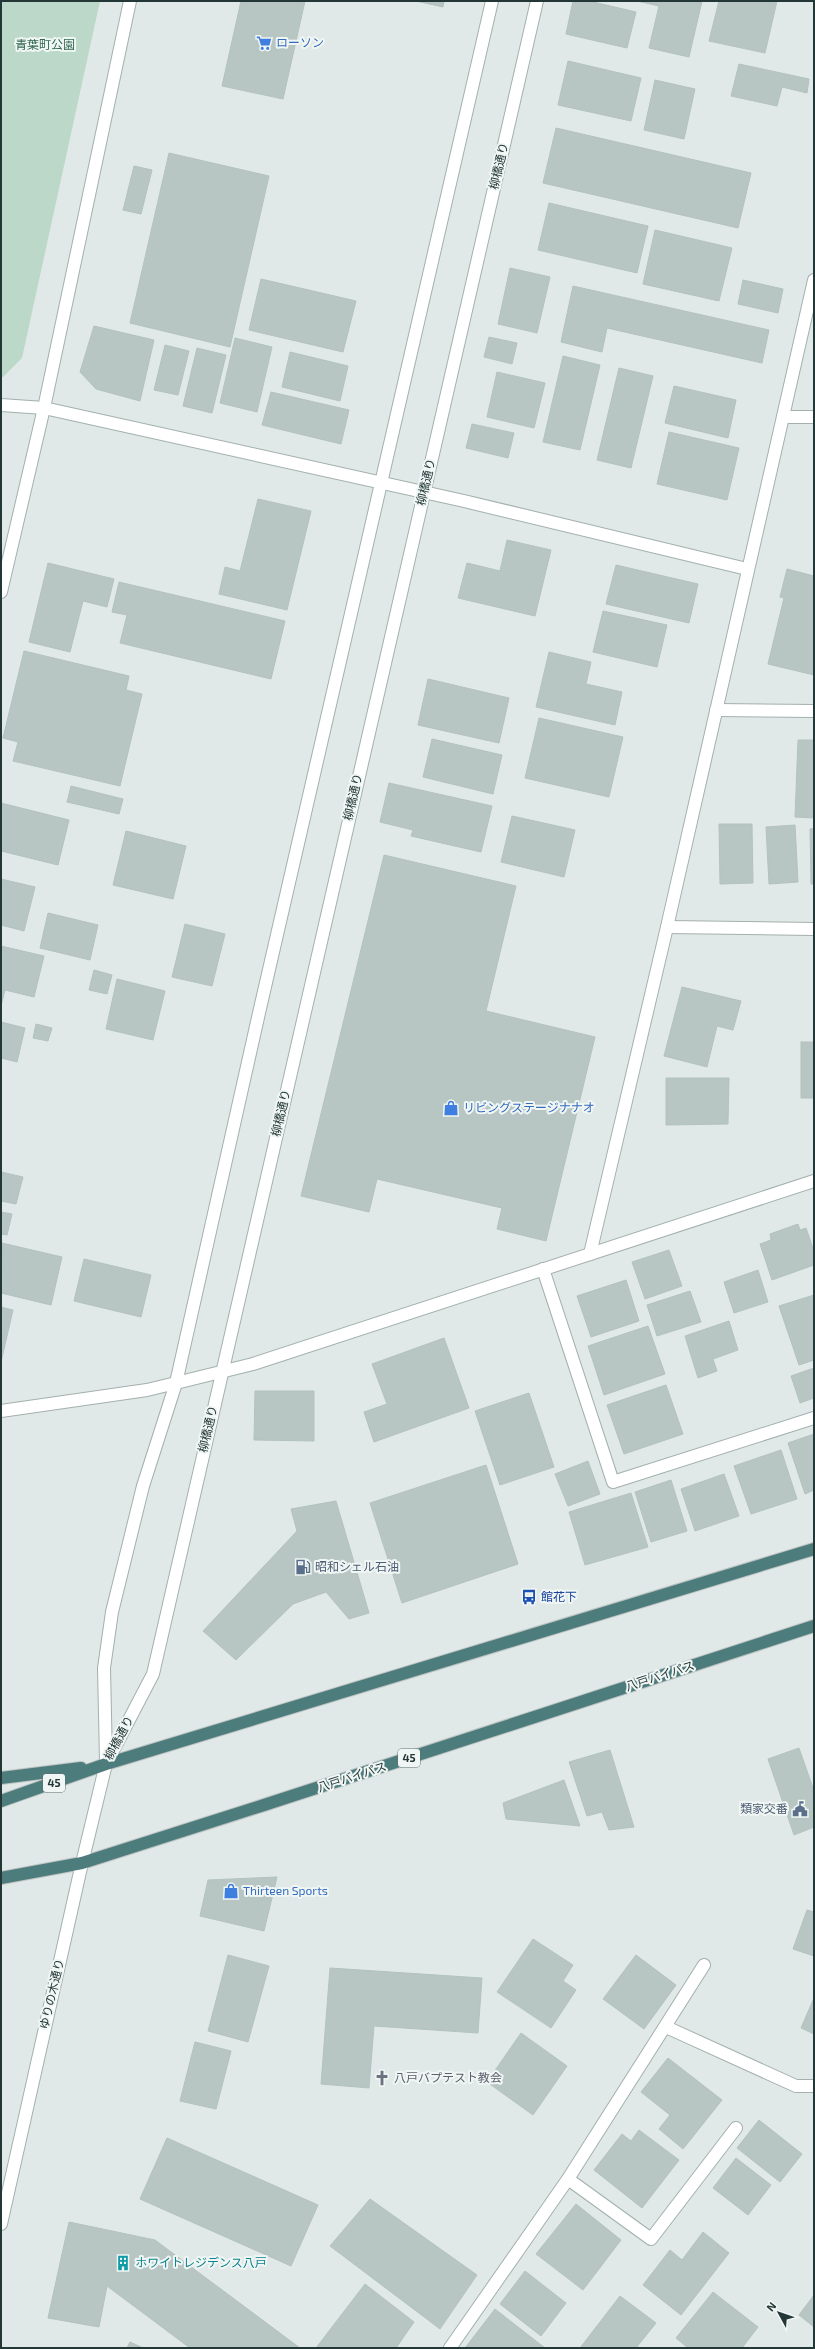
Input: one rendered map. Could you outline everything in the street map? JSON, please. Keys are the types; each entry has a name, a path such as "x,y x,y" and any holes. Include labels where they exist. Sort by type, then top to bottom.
{"highway":[{"name":"45","path":"1,1801 106,1764 814,1549"},
{"name":"八戸バイパス","path":"1,1878 82,1863 264,1806 814,1626"},
{"path":"1,1778 106,1764"}],"street":[{"path":"1,592 44,408 130,1"},
{"name":"柳橋通り","path":"106,1764 104,1668 112,1612 143,1486 176,1383 492,1"},
{"name":"柳橋通り","path":"106,1764 152,1674 537,1"},
{"path":"590,1254 667,927 747,569 814,280"},
{"path":"1,405 44,408 423,492 747,569"},
{"path":"783,416 814,417"},
{"path":"716,710 814,711"},
{"path":"667,927 814,929"},
{"path":"1,1411 147,1390 253,1364 814,1181"},
{"path":"543,1269 614,1482 814,1418"},
{"name":"ゆりの木通り","path":"1,2224 82,1863 106,1764"},
{"path":"450,2348 568,2179 704,1965"},
{"path":"666,2027 796,2086 814,2086"},
{"path":"568,2179 651,2239 736,2128"}],"green space":[{"name":"青葉町公園","path":"1,1 100,1 22,358 3,377 1,377"}],"building":[{"name":"ローソン","path":"241,1 305,1 283,99 222,86"},
{"path":"416,1 444,1 443,7"},
{"path":"573,1 589,1 636,12 627,48 566,34"},
{"path":"637,1 702,1 689,57 649,48 659,6"},
{"path":"719,1 777,1 765,53 709,41"},
{"path":"568,61 641,78 631,121 558,105"},
{"path":"739,64 809,79 807,93 782,87 777,106 731,96"},
{"path":"655,80 695,89 684,139 644,130"},
{"path":"556,128 751,173 738,228 543,183"},
{"path":"169,153 269,176 230,347 130,323"},
{"path":"134,166 152,170 141,214 123,210"},
{"path":"549,203 648,226 637,273 538,250"},
{"path":"655,230 732,248 719,301 643,284"},
{"path":"510,268 550,277 537,333 498,324"},
{"path":"261,279 356,301 343,352 249,330"},
{"path":"743,280 783,289 778,313 738,304"},
{"path":"573,286 769,330 762,363 607,328 602,352 561,342"},
{"path":"94,326 154,340 140,401 96,389 80,372"},
{"path":"489,337 517,343 512,364 484,357"},
{"path":"235,338 272,347 257,412 220,403"},
{"path":"165,345 189,351 178,395 154,390"},
{"path":"197,348 226,355 212,413 183,406"},
{"path":"290,352 348,366 340,401 282,387"},
{"path":"563,356 600,365 580,450 543,442"},
{"path":"619,368 653,376 631,468 597,460"},
{"path":"497,372 545,383 534,428 487,417"},
{"path":"674,386 736,400 728,438 665,423"},
{"path":"271,392 349,410 341,444 262,425"},
{"path":"472,424 514,433 508,458 466,448"},
{"path":"669,432 739,448 727,500 657,484"},
{"path":"258,499 311,511 287,610 219,594 225,567 240,571"},
{"path":"507,540 551,550 535,616 458,598 467,563 500,571"},
{"path":"48,563 114,579 107,607 83,601 70,652 29,642"},
{"path":"616,565 698,584 689,623 606,604"},
{"path":"787,569 814,576 814,675 768,664 784,598 780,597"},
{"path":"119,582 285,621 271,679 120,643 127,615 112,612"},
{"path":"603,611 667,625 657,667 593,652"},
{"path":"24,651 129,676 126,690 142,694 120,786 13,761 18,742 3,738"},
{"path":"549,652 591,662 586,684 622,692 615,725 536,707"},
{"path":"428,679 509,698 499,743 418,725"},
{"path":"539,718 623,737 609,797 525,778"},
{"path":"432,739 502,755 493,794 423,777"},
{"path":"798,740 814,740 814,818 795,817"},
{"path":"389,783 492,806 481,852 411,836 413,830 380,822"},
{"path":"71,786 123,799 119,814 67,802"},
{"path":"1,803 69,820 58,865 1,851"},
{"path":"512,816 575,830 564,877 501,862"},
{"path":"719,824 752,824 753,883 720,884"},
{"path":"795,825 798,882 769,884 766,827"},
{"path":"814,828 814,884 811,884 810,829"},
{"path":"126,831 186,846 173,899 113,885"},
{"name":"リビングステージナナオ","path":"384,855 516,886 486,1011 595,1037 546,1241 497,1229 502,1208 377,1179 369,1212 301,1196"},
{"path":"1,879 35,887 24,931 1,925"},
{"path":"48,913 98,925 90,960 40,948"},
{"path":"185,924 225,934 212,986 172,977"},
{"path":"1,946 44,956 34,997 5,990 1,1006"},
{"path":"94,970 112,975 107,994 89,990"},
{"path":"117,979 165,991 153,1040 106,1029"},
{"path":"682,987 741,1001 733,1030 717,1026 707,1067 664,1056"},
{"path":"1,1022 25,1028 17,1062 1,1058"},
{"path":"36,1024 52,1028 48,1041 33,1038"},
{"path":"801,1042 814,1042 814,1098 801,1098"},
{"path":"666,1078 729,1078 728,1124 666,1125"},
{"path":"1,1172 23,1177 16,1204 1,1201"},
{"path":"1,1212 12,1214 7,1235 1,1234"},
{"path":"798,1224 800,1230 806,1228 814,1251 814,1265 772,1280 760,1244 771,1240 770,1234"},
{"path":"2,1243 62,1257 51,1305 1,1293"},
{"path":"669,1250 682,1286 645,1299 632,1262"},
{"path":"84,1259 151,1275 141,1317 74,1301"},
{"path":"758,1270 768,1302 734,1313 724,1282"},
{"path":"626,1280 639,1321 591,1337 577,1296"},
{"path":"690,1291 701,1322 657,1336 647,1305"},
{"path":"814,1295 814,1360 799,1365 779,1306"},
{"path":"1,1307 13,1310 1,1362"},
{"path":"729,1321 738,1350 713,1359 717,1371 698,1378 685,1336"},
{"path":"648,1326 665,1374 604,1395 588,1346"},
{"path":"444,1338 469,1408 374,1442 364,1412 387,1404 372,1364"},
{"path":"814,1368 814,1398 800,1403 791,1376"},
{"path":"666,1385 683,1434 624,1454 607,1405"},
{"path":"255,1391 314,1391 314,1441 254,1440"},
{"path":"529,1393 554,1467 500,1485 475,1411"},
{"path":"814,1434 814,1490 805,1494 788,1443"},
{"path":"781,1450 797,1499 751,1514 734,1466"},
{"path":"588,1461 600,1494 568,1506 555,1474"},
{"path":"486,1465 518,1564 402,1603 370,1503"},
{"path":"724,1474 739,1516 695,1531 681,1489"},
{"path":"671,1480 687,1531 651,1542 635,1492"},
{"path":"631,1493 648,1547 585,1565 569,1512"},
{"path":"336,1501 369,1613 349,1619 326,1592 293,1604 236,1660 203,1631 297,1531 291,1509"},
{"name":"類家交番","path":"799,1748 814,1791 814,1827 794,1835 768,1759"},
{"path":"610,1750 634,1827 609,1830 602,1812 587,1816 569,1762"},
{"path":"564,1780 580,1826 506,1819 503,1803"},
{"path":"277,1877 264,1931 200,1916 208,1880"},
{"path":"807,1910 814,1912 814,1956 793,1949"},
{"path":"533,1939 573,1965 563,1981 576,1990 551,2028 497,1992"},
{"path":"228,1955 269,1966 248,2042 208,2031"},
{"path":"636,1955 676,1985 644,2029 603,1999"},
{"path":"330,1968 482,1978 478,2033 374,2026 369,2088 321,2084"},
{"path":"814,1998 814,2034 801,2028"},
{"path":"521,2033 567,2066 533,2115 487,2082"},
{"path":"195,2042 231,2051 216,2109 180,2101"},
{"path":"668,2058 722,2100 683,2149 659,2129 670,2115 641,2092"},
{"path":"759,2120 802,2154 780,2182 737,2148"},
{"path":"639,2130 679,2160 642,2208 594,2170 622,2134 631,2141"},
{"path":"167,2138 318,2205 291,2266 140,2199"},
{"path":"736,2158 771,2185 748,2215 713,2188"},
{"path":"370,2199 477,2275 440,2329 330,2246"},
{"path":"576,2204 621,2240 583,2290 536,2254"},
{"name":"ホワイトレジデンス八戸","path":"69,2222 155,2240 300,2348 190,2348 107,2286 99,2327 48,2318"},
{"path":"703,2232 729,2253 681,2315 643,2285 670,2250 682,2260"},
{"path":"525,2271 566,2303 541,2336 500,2304"},
{"path":"365,2284 414,2322 396,2348 316,2348"},
{"path":"713,2292 758,2327 742,2348 688,2348 676,2338"},
{"path":"814,2295 814,2327 799,2315"},
{"path":"620,2296 656,2323 636,2348 580,2348"},
{"path":"495,2309 545,2348 465,2348"},
{"path":"130,2342 143,2348 127,2348"}],"place":[{"name":"ローソン","path":"264,43"},
{"name":"リビングステージナナオ","path":"451,1108"},
{"name":"昭和シェル石油","path":"303,1567"},
{"name":"館花下","path":"529,1597"},
{"name":"類家交番","path":"800,1809"},
{"name":"Thirteen Sports","path":"231,1891"},
{"name":"八戸バプテスト教会","path":"382,2078"},
{"name":"ホワイトレジデンス八戸","path":"123,2263"}]}
